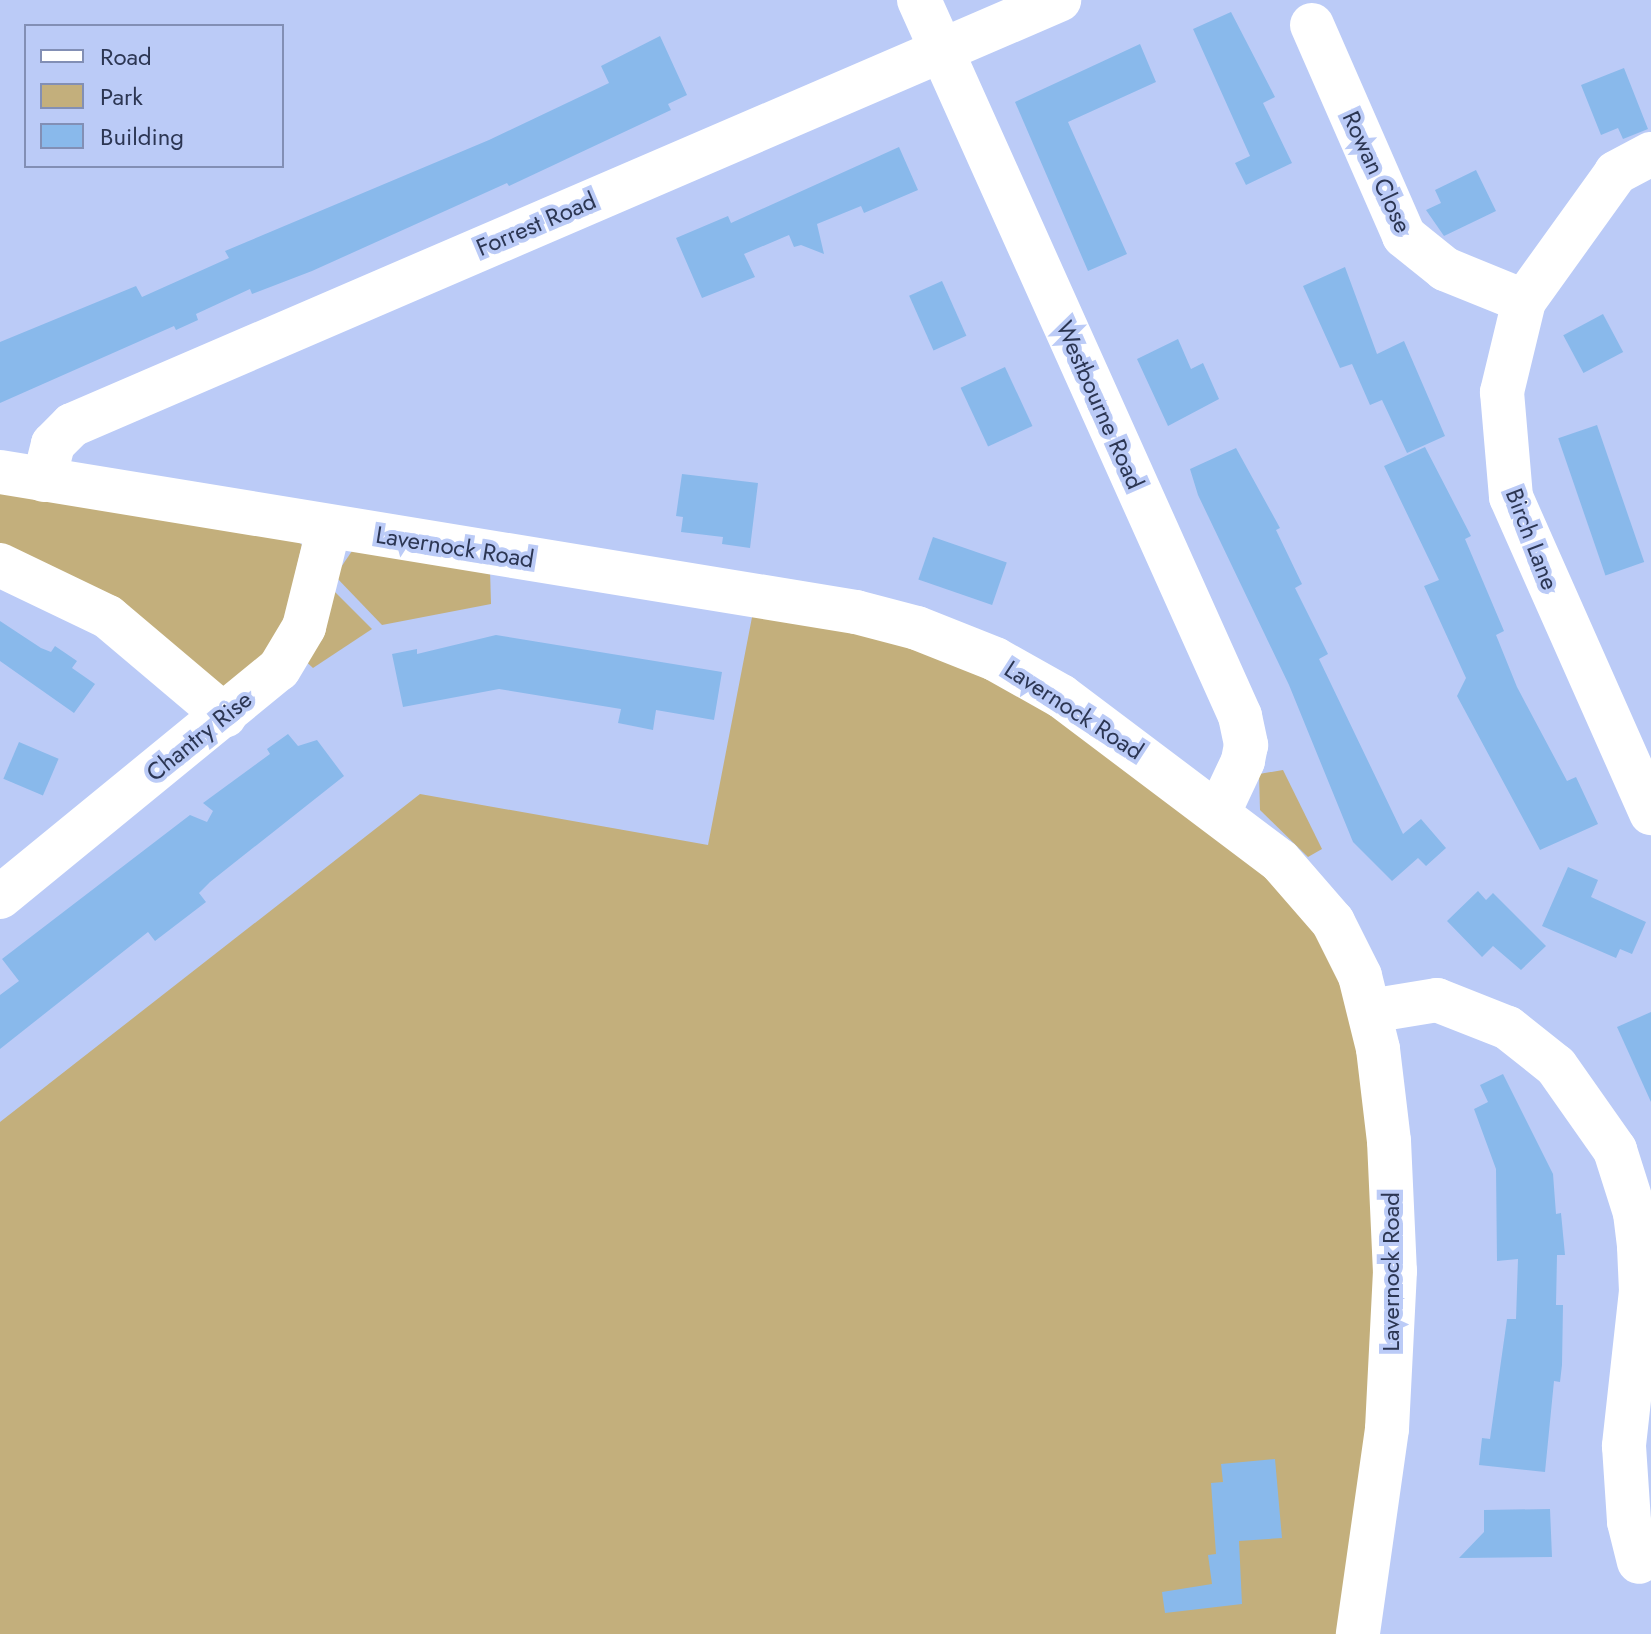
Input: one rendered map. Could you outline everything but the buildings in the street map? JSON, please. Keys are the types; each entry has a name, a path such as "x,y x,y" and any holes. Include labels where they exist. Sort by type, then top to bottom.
{"street":[{"name":"Westbourne Road","path":"919,0 1240,716 1246,745 1243,761 1219,812"},
{"name":"Forrest Road","path":"44,480 53,444 72,425 1059,0"},
{"name":"Rowan Close","path":"1312,25 1404,236 1445,269 1524,301"},
{"name":"Birch Lane","path":"1651,154 1616,173 1524,301 1502,392 1511,497 1651,813"},
{"name":"Lavernock Road","path":"0,472 856,612 944,637 1061,696 1219,812 1296,877 1333,922 1360,976 1370,1011 1389,1141 1395,1271 1387,1429 1358,1634"},
{"name":"Chantry Rise","path":"0,897 279,669 293,648 311,602 329,527"},
{"path":"0,565 108,617 225,716"},
{"path":"1370,1011 1437,1000 1508,1028 1556,1066 1615,1150 1635,1213 1639,1247 1641,1291 1624,1446 1629,1522 1639,1562"}],"green space":[{"path":"0,491 294,537 302,545 277,651 225,687 0,552"},
{"path":"352,551 490,570 491,604 382,625 335,576"},
{"path":"330,587 372,629 313,668 301,657"},
{"path":"753,612 876,635 993,680 1047,712 1238,852 1303,911 1344,986 1367,1094 1376,1340 1341,1634 0,1634 0,1122 420,794 708,845"},
{"path":"1283,770 1322,849 1308,857 1260,810 1259,774"}]}
